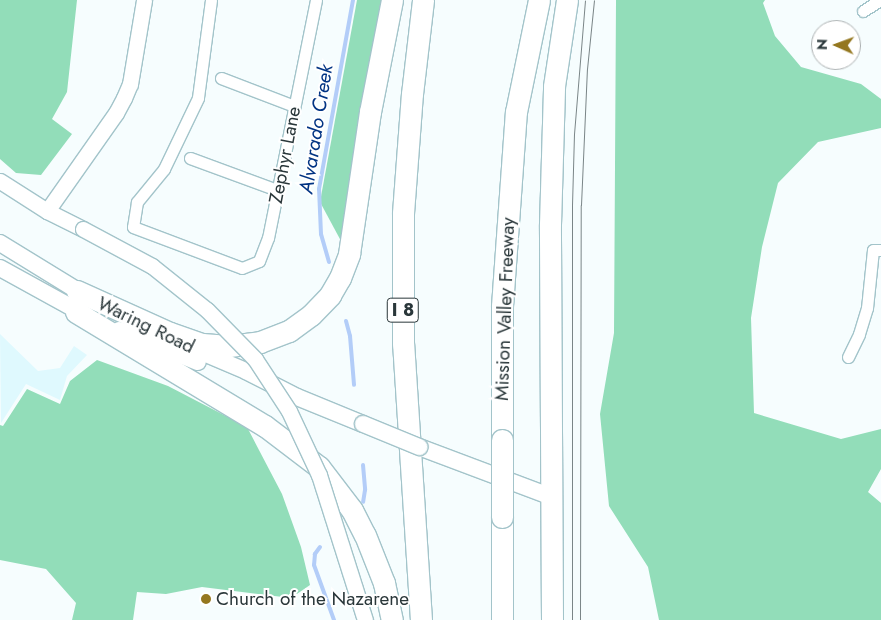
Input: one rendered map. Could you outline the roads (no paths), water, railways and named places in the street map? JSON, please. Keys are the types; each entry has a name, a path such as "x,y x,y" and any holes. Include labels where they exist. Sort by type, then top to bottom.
{"highway":[{"path":"76,301 202,344 229,346 260,342 290,331 311,315 330,295 340,278 349,254 370,112 392,0"},
{"name":"I 8","path":"421,620 403,344 403,241 412,94 423,0"},
{"name":"Mission Valley Freeway","path":"502,620 502,306 516,112 539,0"},
{"path":"552,620 550,224 554,86 567,0"},
{"path":"76,301 265,426 319,467 352,510 365,535 384,584 392,620"}],"main road":[{"name":"Waring Road","path":"0,244 76,301"},
{"name":"Waring Road","path":"0,268 189,348 246,370 297,396 363,424 451,460 552,497"}],"street":[{"path":"47,211 124,98 130,84 144,0"},
{"name":"Zephyr Lane","path":"211,0 198,98 164,169 137,202 133,227 242,268 259,261 268,238 316,0"},
{"path":"863,11 880,0"},
{"path":"221,78 294,106"},
{"path":"190,158 277,190"},
{"path":"0,181 47,211 152,266 207,310 255,359 289,411 319,475 364,620"},
{"path":"848,357 859,334 867,308 873,250 881,250"}],"waterway":[{"name":"Alvarado Creek","path":"329,262 321,234 319,189 353,0"},
{"name":"Alvarado Creek","path":"346,321 350,336 354,385"},
{"name":"Alvarado Creek","path":"363,465 365,490 363,502"},
{"name":"Alvarado Creek","path":"320,547 315,554 314,565 334,620"}],"tram line":[{"path":"572,620 572,205 574,134 585,0"},
{"path":"580,620 581,205 587,69 594,0"}],"place":[{"name":"Church of the Nazarene","path":"206,599"}]}
